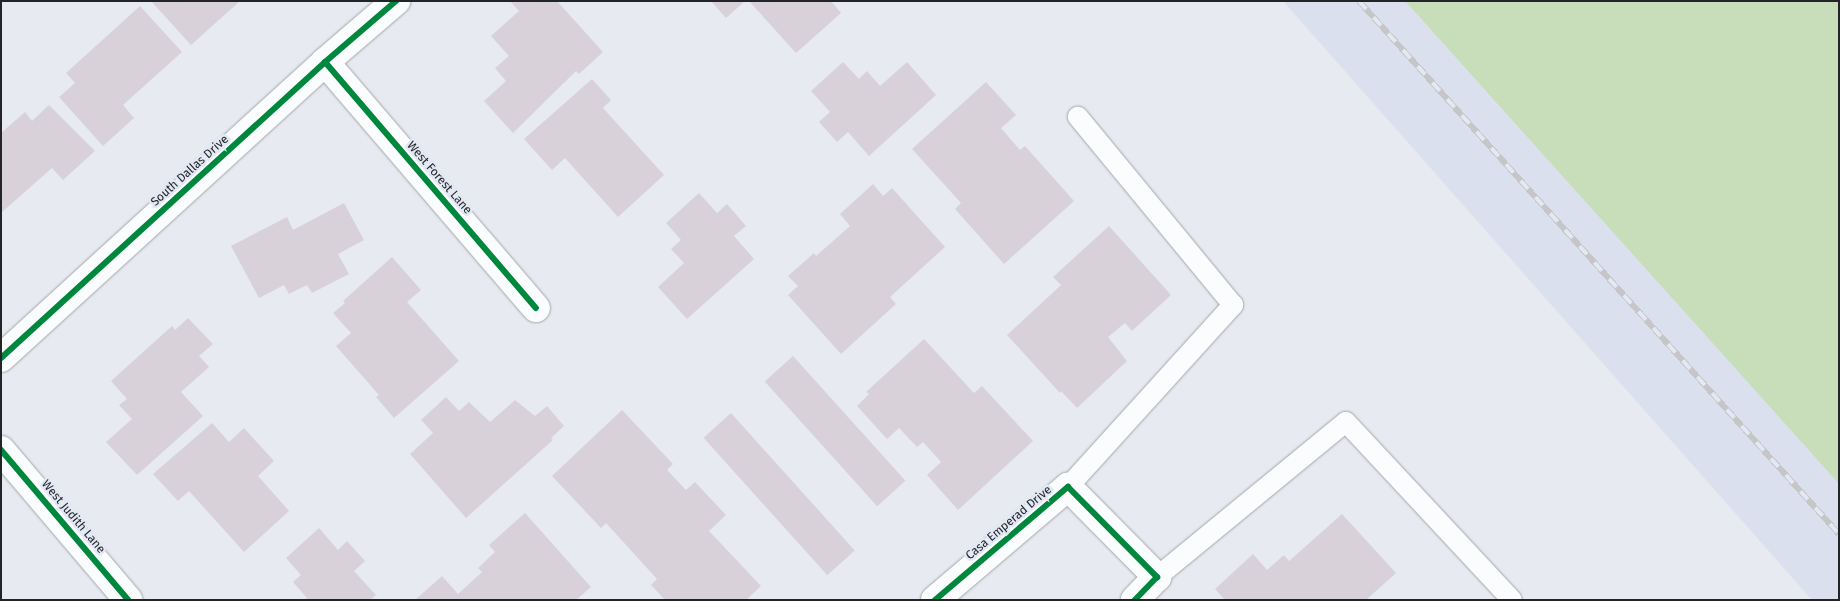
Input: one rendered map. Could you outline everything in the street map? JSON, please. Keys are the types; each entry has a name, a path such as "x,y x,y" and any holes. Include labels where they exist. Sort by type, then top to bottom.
{"street":[{"name":"South Dallas Drive","path":"1,358 325,62 396,1"},
{"name":"West Forest Lane","path":"325,62 536,308"},
{"name":"West Judith Lane","path":"1,450 128,600"},
{"name":"Casa Emperad Drive","path":"935,600 1068,487 1157,577"},
{"path":"1135,600 1157,577"}],"lane":[{"path":"1068,487 1233,305 1078,117"},
{"path":"1157,577 1346,422 1512,600"}],"shaded area":[{"path":"1283,1 1405,1 1839,484 1839,600 1812,600"}],"green space":[{"path":"1405,1 1839,1 1839,484"}],"building":[{"path":"151,1 240,1 191,45"},
{"path":"510,1 557,1 603,52 579,74 576,71 513,133 484,101 506,81 495,68 509,56 491,36 519,11"},
{"path":"711,1 745,1 726,18"},
{"path":"749,1 831,1 841,13 796,53"},
{"path":"140,6 182,52 123,105 134,118 103,146 59,97 75,83 66,73"},
{"path":"843,62 859,79 867,71 880,86 907,62 936,95 869,156 848,132 837,142 819,122 830,112 811,91"},
{"path":"592,79 611,100 603,108 664,175 618,217 565,158 552,170 524,139"},
{"path":"986,82 1016,115 1001,128 1020,150 1025,146 1074,201 1004,264 955,209 961,203 912,149"},
{"path":"49,105 95,151 63,180 52,168 1,213 1,133 25,112 32,121"},
{"path":"873,184 883,196 892,188 945,247 890,297 896,304 841,354 788,295 798,286 788,276 814,253 816,256 850,226 840,214"},
{"path":"699,193 717,213 727,204 746,226 734,236 754,259 687,319 658,287 684,263 671,249 681,240 666,223"},
{"path":"344,203 364,240 338,254 349,274 312,293 307,285 289,294 284,285 259,298 231,246 287,217 293,230"},
{"path":"1109,226 1171,295 1132,331 1125,323 1108,337 1127,361 1077,408 1061,391 1060,393 1007,335 1061,285 1053,277"},
{"path":"392,257 421,290 407,302 459,361 394,418 376,397 379,395 336,346 351,333 333,313 345,303 343,301"},
{"path":"188,318 213,344 199,356 209,367 181,392 203,416 137,475 106,442 132,419 119,405 127,399 111,381 172,326 175,330"},
{"path":"924,339 974,393 982,386 1033,441 958,510 927,475 941,462 923,442 917,447 899,428 887,439 857,406 869,394 866,392"},
{"path":"793,356 905,481 877,506 765,381"},
{"path":"446,397 459,411 469,402 490,422 515,400 535,416 547,406 564,426 551,438 553,440 466,518 410,454 433,433 421,420"},
{"path":"622,410 673,464 667,470 686,490 695,482 726,515 709,531 761,586 746,600 665,600 651,585 657,579 606,523 601,528 552,476"},
{"path":"731,413 855,550 827,575 704,438"},
{"path":"212,423 229,442 244,428 274,461 258,476 289,511 244,552 189,491 178,501 153,474"},
{"path":"525,513 591,587 576,600 415,600 442,576 458,594 482,572 478,568 495,552 489,545"},
{"path":"1342,514 1396,573 1366,600 1225,600 1215,589 1253,554 1267,570 1284,555 1289,561"},
{"path":"319,528 338,550 347,541 365,561 354,571 376,595 370,600 305,600 307,598 293,582 301,575 286,558"}],"railway":[{"path":"1359,1 1839,534"}],"cycle path":[{"path":"1,358 325,62 396,1"},
{"path":"325,62 536,308"},
{"path":"1,450 128,600"},
{"path":"935,600 1068,487 1157,577 1135,600"}]}
